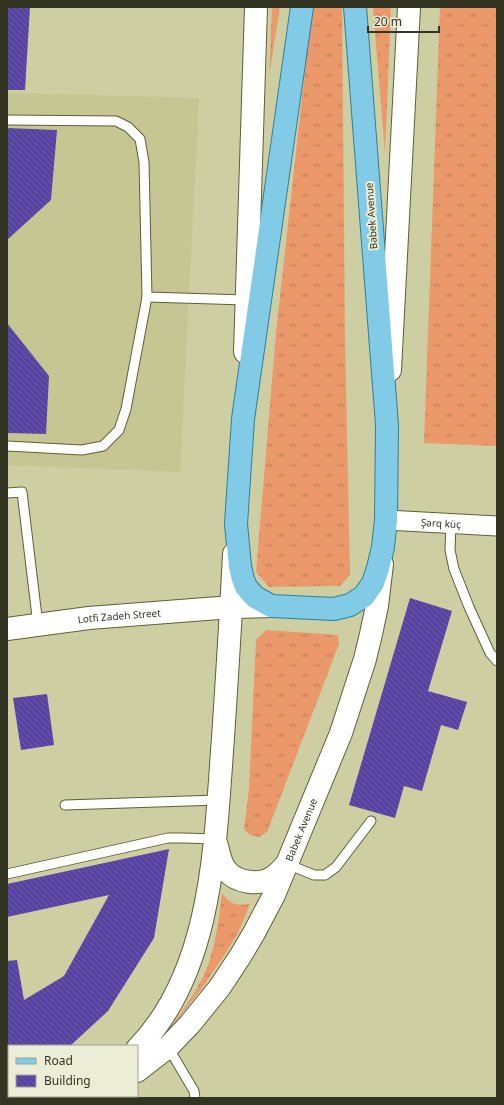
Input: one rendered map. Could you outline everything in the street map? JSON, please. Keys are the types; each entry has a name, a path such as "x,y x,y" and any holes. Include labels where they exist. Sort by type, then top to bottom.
{"main road":[{"name":"Babek Avenue","path":"138,1048 147,1039 165,1015 177,994 189,964 198,934 211,877 232,607 243,419 256,7"},
{"name":"Babek Avenue","path":"243,419 302,7"},
{"name":"Babek Avenue","path":"355,7 387,425"},
{"name":"Babek Avenue","path":"138,1070 168,1047 190,1024 220,987 254,933 274,895 341,733 372,634 377,606 386,520 387,425 410,7"},
{"name":"Babek Avenue","path":"236,524 240,566 246,587 255,597 272,606 334,609 350,606 364,596 373,583 383,546"},
{"name":"Lotfi Zadeh Street","path":"7,629 89,618 232,607 272,606"},
{"path":"215,839 221,860 226,870 242,880 253,882 273,878 287,864"}],"street":[{"name":"Şərq küç","path":"386,520 497,526"}],"lane":[{"path":"7,120 116,121 128,127 140,139 144,162 147,298 126,409 119,430 103,446 82,450 7,446"},
{"path":"147,298 246,300"},
{"path":"7,493 22,492 38,625"},
{"path":"451,523 450,550 454,569 487,647 497,661"},
{"path":"65,804 218,800"},
{"path":"287,864 314,875 324,874 336,867 371,821"},
{"path":"7,874 168,838 215,839"},
{"path":"168,1047 194,1091 195,1098"}],"shaded area":[{"path":"7,93 199,98 180,472 7,465"}],"green space":[{"path":"272,7 280,7 269,75"},
{"path":"312,7 342,7 345,342 350,575 340,586 269,587 256,572 276,333"},
{"path":"373,7 391,7 385,153"},
{"path":"440,7 497,7 497,446 424,443"},
{"path":"266,630 338,635 339,644 267,832 259,837 250,835 244,829 249,789 256,640"},
{"path":"222,893 234,904 250,904 238,933 221,960 202,988 172,1026 196,990 207,968 215,940"}],"building":[{"path":"7,7 30,7 25,90 7,90"},
{"path":"7,128 57,130 51,200 7,240"},
{"path":"7,323 49,376 46,434 7,433"},
{"path":"410,598 452,611 428,691 467,702 458,730 441,725 422,791 404,786 395,818 349,805"},
{"path":"47,694 54,745 21,750 13,698"},
{"path":"169,849 154,938 108,1011 71,1045 7,1046 7,961 17,960 24,1000 64,976 109,895 7,917 7,884"}]}
